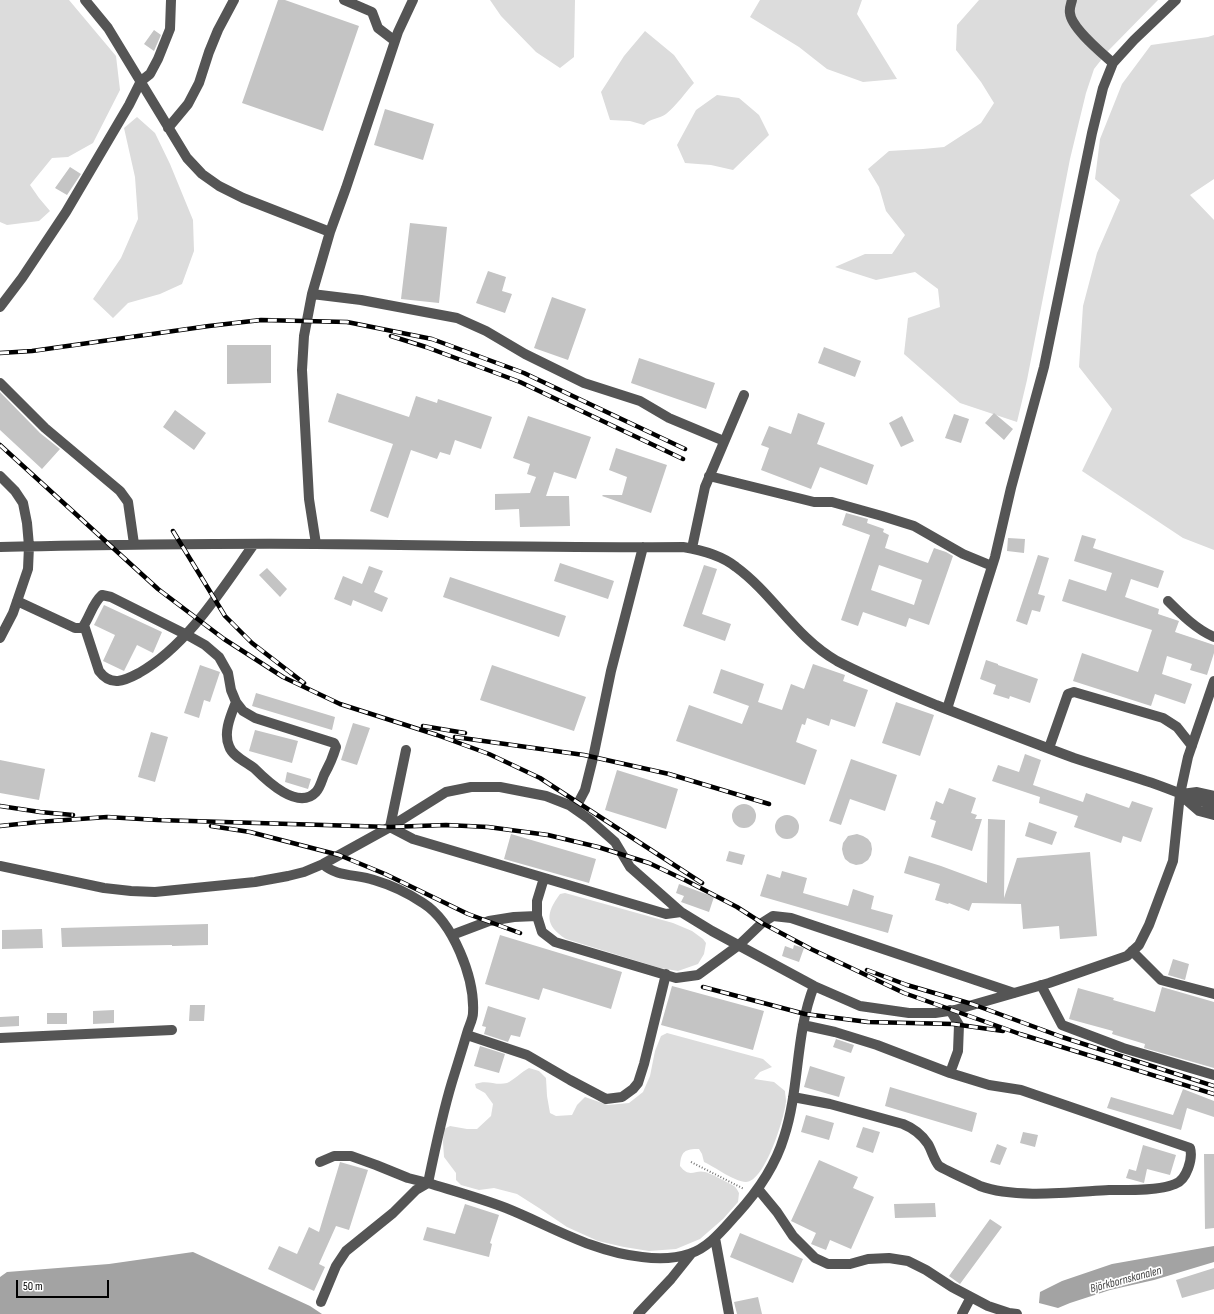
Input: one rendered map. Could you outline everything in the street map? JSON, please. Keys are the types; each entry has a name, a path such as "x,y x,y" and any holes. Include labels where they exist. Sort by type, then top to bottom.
{"street":[{"path":"85,0 108,28 187,158 202,174 219,186 244,198 330,232"},
{"path":"0,307 22,278 66,212 130,105 141,81 150,74 158,60 166,43 170,29 171,0"},
{"path":"168,128 188,104 199,83 218,30 234,0"},
{"path":"344,0 372,12 378,28 395,41"},
{"path":"316,544 309,498 302,370 304,336 312,294 330,232 349,180 395,41 413,0"},
{"path":"1072,0 1070,13 1073,23 1089,42 1113,63"},
{"path":"947,709 992,566 1011,488 1044,367 1092,133 1103,88 1113,63 1134,40 1176,0"},
{"path":"312,294 361,300 457,318 486,331 525,354 584,383 640,402 669,418 724,441"},
{"path":"0,383 45,428 120,491 128,502 134,544"},
{"path":"692,548 705,487 744,395"},
{"path":"0,476 16,491 23,503 27,522 29,546 28,569 13,612 0,638"},
{"path":"710,476 814,502 832,502 914,526 963,554 992,566"},
{"path":"0,547 134,544 316,544 692,548 718,557 735,566 752,580 795,628 814,645 835,660 882,683 947,709 1109,770 1146,781 1214,805"},
{"path":"84,625 99,671 103,676 112,681 126,680 154,664 186,634 214,600 254,544"},
{"path":"574,809 585,790 611,671 643,547"},
{"path":"17,601 75,628 82,628 96,600 102,594 111,597 206,645 219,657 228,673 231,690 236,702 243,711 255,718 334,743 336,747 334,756 317,791 310,796 302,798 285,794 249,764 236,756 229,748 226,737 236,702"},
{"path":"1168,601 1203,633 1214,637"},
{"path":"0,866 104,888 131,891 155,892 255,882 294,875 323,864 390,827 446,792 471,786 500,787 546,796 569,805 614,842 630,867 681,912 712,931 814,986 860,1006 909,1013 935,1013 1041,985 1106,964 1127,956 1139,945 1149,926 1173,861 1180,794 1188,758 1214,681"},
{"path":"1049,748 1068,694 1074,692 1163,718 1177,726 1192,746"},
{"path":"390,827 406,750"},
{"path":"1180,794 1197,792 1214,796"},
{"path":"1180,794 1199,811 1214,815"},
{"path":"390,827 413,839 666,914 681,912"},
{"path":"321,1302 336,1266 346,1251 393,1214 411,1195 428,1183 444,1108 473,1014 471,987 458,949 452,935 437,914 404,892 373,879 336,872 328,869 323,864"},
{"path":"544,878 538,901 537,916 542,932 555,942 676,978 698,975 738,945 762,923 773,916 791,918 1014,992"},
{"path":"452,935 489,921 514,917 537,916"},
{"path":"1132,952 1161,980 1214,994"},
{"path":"467,1035 527,1055 606,1099 622,1097 633,1089 638,1083 666,974"},
{"path":"1041,985 1062,1025 1123,1048 1214,1075"},
{"path":"320,1162 334,1156 351,1156 408,1178 506,1208 604,1250 630,1256 655,1259 674,1258 691,1254 707,1245 715,1238 756,1192 771,1169 785,1136 793,1097 803,1025 808,1001 814,986"},
{"path":"950,1010 959,1025 958,1051 950,1073"},
{"path":"793,1097 830,1104 913,1128 928,1144 939,1166 979,1186 994,1190 1029,1194 1166,1187 1177,1184 1186,1175 1191,1154 1190,1148 1022,1090 989,1085 950,1073 877,1045 835,1032 803,1025"},
{"path":"0,1038 172,1030"},
{"path":"756,1192 777,1212 793,1236 815,1258 828,1264 850,1264 868,1259 889,1258 908,1261 988,1306 1017,1314"},
{"path":"715,1238 729,1314"},
{"path":"638,1314 671,1279 691,1254"},
{"path":"962,1314 971,1297"}],"path":[{"path":"691,1162 756,1192"}],"shaded area":[{"path":"0,0 69,0 116,56 120,90 93,143 68,157 52,158 30,185 50,211 39,221 7,225 0,222"},
{"path":"490,0 575,0 574,57 560,68 536,52 501,16"},
{"path":"760,0 862,0 857,14 897,79 863,82 827,69 799,47 750,17"},
{"path":"979,0 1158,0 1109,50 1094,69 1086,93 1070,159 1027,380 1017,422 960,403 904,354 908,318 940,307 938,289 915,272 876,280 835,267 865,254 892,254 905,235 886,211 879,187 868,169 889,151 944,147 981,123 994,103 981,82 956,50 957,25"},
{"path":"645,31 674,55 694,83 666,114 649,121 644,125 630,121 610,120 601,92 624,56"},
{"path":"1214,35 1214,179 1190,195 1214,220 1214,550 1183,538 1082,471 1112,409 1079,367 1083,306 1097,253 1120,200 1095,179 1100,139 1122,84 1151,45"},
{"path":"717,95 739,98 759,115 769,135 733,170 711,165 685,163 677,145 696,110"},
{"path":"137,117 155,133 170,164 193,220 194,251 182,284 160,294 128,303 113,318 93,299 121,258 138,219 135,177 124,128"},
{"path":"565,893 673,923 692,931 706,943 704,954 698,964 678,971 660,968 566,939 554,929 550,918 550,913 555,901 560,894"},
{"path":"667,1033 763,1059 772,1067 760,1072 754,1079 774,1082 785,1091 785,1109 773,1147 767,1160 753,1179 746,1182 736,1180 725,1174 704,1162 699,1149 687,1150 681,1157 680,1166 687,1172 690,1173 701,1171 711,1174 734,1186 739,1193 738,1202 723,1219 700,1239 676,1249 649,1251 598,1241 567,1227 517,1194 494,1188 479,1190 461,1185 456,1180 456,1173 444,1157 444,1129 450,1126 477,1129 491,1116 493,1104 485,1093 476,1088 475,1084 484,1082 499,1084 507,1083 529,1068 539,1071 546,1078 550,1113 556,1116 572,1115 577,1105 585,1097 608,1105 629,1103 643,1092 650,1076 655,1051 661,1036"}],"water":[{"name":"Björkbornskanalen","path":"1214,1246 1214,1262 1154,1280 1110,1290 1058,1308 1039,1303 1040,1292 1062,1281 1112,1264"},
{"path":"193,1252 310,1306 322,1314 0,1314 0,1277 7,1272 109,1264"}],"building":[{"path":"278,0 285,0 359,26 323,131 242,103"},
{"path":"154,30 161,35 154,51 144,44"},
{"path":"385,109 434,124 423,160 374,145"},
{"path":"70,167 81,174 67,195 55,188"},
{"path":"410,223 447,227 439,303 401,299"},
{"path":"488,271 506,277 502,291 512,294 505,313 476,303"},
{"path":"552,297 586,309 568,360 534,348"},
{"path":"227,345 271,345 271,383 227,384"},
{"path":"824,347 861,361 855,377 818,363"},
{"path":"639,358 715,383 706,409 631,383"},
{"path":"0,392 40,433 60,449 42,469 0,430"},
{"path":"337,393 409,417 416,396 437,403 438,399 492,417 481,449 455,440 450,455 440,452 437,459 411,450 388,518 370,511 393,444 328,422"},
{"path":"175,410 206,433 194,450 163,427"},
{"path":"798,413 825,423 817,444 874,465 867,485 820,467 811,489 761,470 769,448 761,445 769,426 791,434"},
{"path":"994,413 1013,429 1004,440 985,423"},
{"path":"954,414 969,419 961,443 945,438"},
{"path":"528,416 591,437 576,479 554,472 546,496 569,496 570,526 520,527 519,509 495,510 495,494 530,493 536,477 527,474 530,464 513,458"},
{"path":"902,416 914,441 901,447 889,423"},
{"path":"616,448 667,465 651,513 602,496 622,495 627,477 609,470"},
{"path":"846,513 868,519 867,523 884,529 883,532 889,535 885,548 928,563 934,548 953,556 929,625 909,618 906,627 863,612 858,626 841,620 870,535 842,525","holes":["879,565 922,580 914,605 871,590"]},
{"path":"1082,535 1096,539 1093,548 1164,571 1158,588 1131,579 1125,597 1159,609 1158,614 1179,621 1175,632 1214,645 1214,653 1207,675 1190,670 1192,664 1167,656 1162,674 1192,684 1185,704 1155,694 1151,706 1073,681 1082,653 1138,672 1152,630 1062,601 1069,579 1106,591 1112,573 1074,561"},
{"path":"1008,538 1025,539 1024,553 1007,551"},
{"path":"1038,555 1049,558 1038,594 1045,596 1040,612 1032,610 1027,625 1016,621"},
{"path":"560,563 614,581 608,599 554,581"},
{"path":"704,565 717,569 702,614 731,624 725,641 683,626"},
{"path":"369,566 383,571 374,592 388,598 382,612 353,600 351,606 334,599 343,576 362,584"},
{"path":"267,568 287,589 280,597 259,575"},
{"path":"450,577 566,616 559,637 443,597"},
{"path":"104,605 162,632 153,653 137,645 124,671 103,661 115,635 94,625"},
{"path":"986,660 1038,679 1030,703 1010,696 1009,699 993,694 996,685 980,679"},
{"path":"813,664 845,675 843,681 868,690 855,727 831,719 829,726 807,718 805,725 802,724 796,742 817,750 805,785 676,741 689,705 742,724 749,706 713,693 721,669 764,684 758,702 782,710 791,684 804,689"},
{"path":"200,665 220,672 210,702 204,700 199,718 184,713"},
{"path":"492,665 586,697 574,731 480,700"},
{"path":"256,693 335,717 332,730 252,706"},
{"path":"896,702 934,715 920,756 882,743"},
{"path":"353,723 370,728 357,765 341,760"},
{"path":"255,730 298,741 292,763 249,751"},
{"path":"151,732 168,737 155,782 138,777"},
{"path":"1025,754 1041,760 1033,785 1083,802 1086,793 1129,808 1132,801 1153,808 1141,842 1123,836 1121,843 1074,827 1078,816 1039,803 1040,797 992,781 998,765 1019,772"},
{"path":"851,759 897,775 885,811 850,799 841,825 829,821"},
{"path":"0,760 45,769 39,800 0,793"},
{"path":"617,770 678,789 666,829 605,810"},
{"path":"287,772 311,779 308,789 285,782"},
{"path":"949,788 976,798 971,813 977,815 975,819 982,819 972,851 931,837 936,821 930,819 936,801 943,804"},
{"path":"744,804 749,805 755,811 755,821 749,827 744,828 739,827 733,821 732,816 733,811 739,805"},
{"path":"787,815 792,816 798,822 798,832 792,838 787,839 782,838 776,832 775,827 776,822 782,816"},
{"path":"988,819 1005,820 1004,898 1017,858 1090,852 1097,936 1060,939 1059,926 1023,929 1021,904 972,903 969,911 949,903 935,900 940,884 904,873 909,856 987,883"},
{"path":"1029,822 1057,832 1052,845 1025,836"},
{"path":"511,834 596,859 589,883 504,859"},
{"path":"857,834 868,839 871,843 872,849 868,860 862,864 856,865 845,859 842,849 843,843 848,836"},
{"path":"729,851 745,855 742,865 726,861"},
{"path":"782,871 807,878 803,893 848,906 853,889 874,896 871,909 893,915 888,933 760,896 767,874 780,878"},
{"path":"679,884 714,897 709,912 681,902 684,896 676,893"},
{"path":"208,924 208,945 62,947 61,928"},
{"path":"42,929 43,948 2,949 2,930"},
{"path":"500,935 622,972 611,1009 543,988 539,1000 485,984"},
{"path":"794,945 804,948 799,962 782,956 785,946 793,949"},
{"path":"1173,959 1189,964 1185,980 1168,975"},
{"path":"672,986 764,1011 753,1050 661,1025"},
{"path":"1162,987 1214,1002 1214,1068 1144,1048 1145,1044 1112,1034 1113,1031 1069,1019 1078,988 1155,1012"},
{"path":"190,1005 205,1005 204,1021 189,1021"},
{"path":"488,1006 526,1018 520,1037 511,1035 508,1042 484,1034 486,1027 482,1026"},
{"path":"114,1010 114,1023 93,1024 93,1011"},
{"path":"47,1013 67,1013 67,1024 47,1024"},
{"path":"19,1016 19,1026 0,1027 0,1017"},
{"path":"836,1039 854,1045 851,1053 833,1047"},
{"path":"480,1046 505,1054 499,1073 474,1066"},
{"path":"810,1066 845,1077 839,1097 804,1087"},
{"path":"890,1087 977,1113 972,1132 885,1106"},
{"path":"1183,1089 1214,1101 1214,1117 1187,1108 1181,1130 1107,1108 1111,1097 1173,1115"},
{"path":"806,1115 834,1123 829,1140 801,1132"},
{"path":"863,1127 880,1132 873,1153 856,1147"},
{"path":"1023,1132 1038,1135 1035,1147 1020,1143"},
{"path":"997,1144 1007,1148 1000,1165 990,1162"},
{"path":"1143,1145 1176,1155 1170,1175 1147,1169 1144,1183 1126,1178 1129,1169 1136,1171"},
{"path":"1204,1154 1214,1154 1214,1228 1205,1229"},
{"path":"819,1160 858,1177 853,1188 874,1197 851,1249 830,1240 826,1250 811,1244 816,1233 791,1221"},
{"path":"340,1162 368,1170 349,1230 336,1226 319,1264 325,1267 314,1291 268,1269 279,1246 297,1254 309,1227 319,1232"},
{"path":"935,1203 936,1217 895,1218 894,1204"},
{"path":"465,1204 499,1215 490,1243 492,1244 489,1257 423,1240 427,1227 455,1234"},
{"path":"990,1219 1002,1227 960,1284 949,1276"},
{"path":"740,1233 803,1259 793,1283 730,1257"},
{"path":"1214,1268 1214,1289 1182,1298 1176,1280"},
{"path":"758,1297 762,1314 737,1314 734,1302"}],"railway":[{"path":"0,353 32,351 261,320 347,322 432,339 524,373 685,449"},
{"path":"391,336 426,347 520,382 683,459"},
{"path":"0,445 158,589 224,639 283,677 340,704 437,735 489,754 540,778 702,883"},
{"path":"173,531 225,616 252,643 304,683"},
{"path":"423,726 465,733"},
{"path":"455,737 584,755 669,774 769,804"},
{"path":"0,806 73,815"},
{"path":"0,826 107,817 390,827 446,825 488,827 548,835 598,847 649,863 737,907 762,923 811,949 904,993 1020,1034 1214,1094"},
{"path":"211,826 250,832 339,855 385,874 468,914 520,933"},
{"path":"867,970 907,985 972,1004 1062,1037 1214,1086"},
{"path":"703,987 805,1014 868,1022 953,1024 1003,1031"}]}
